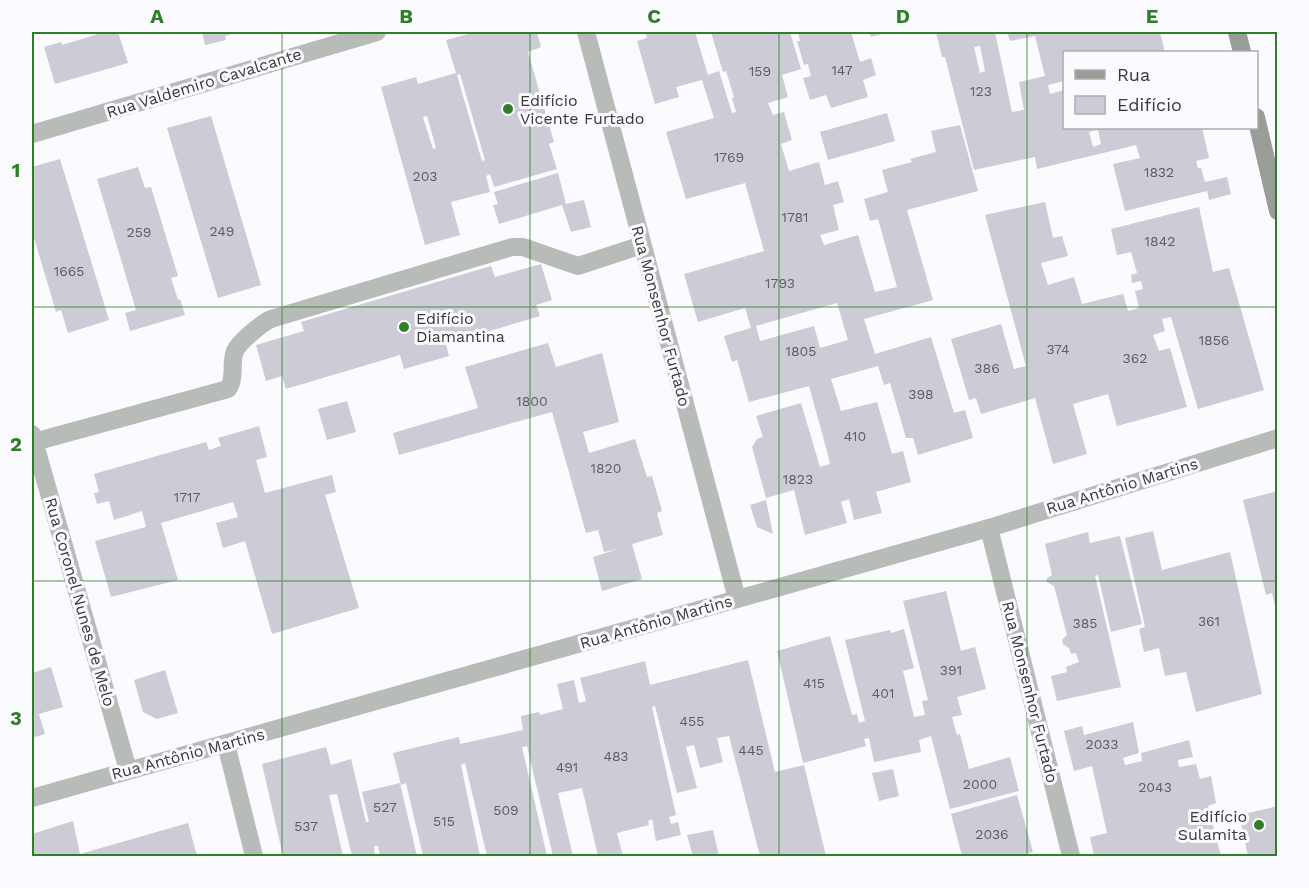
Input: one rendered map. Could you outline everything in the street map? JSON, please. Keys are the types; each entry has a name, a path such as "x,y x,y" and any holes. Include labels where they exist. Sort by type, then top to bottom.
{"street":[{"name":"Rua Valdemiro Cavalcante","path":"32,134 377,32"},
{"name":"Rua Monsenhor Furtado","path":"586,32 737,600"},
{"path":"1238,32 1242,51"},
{"path":"1258,121 1278,211"},
{"path":"33,438 228,389 231,384 234,352 242,342 271,319 512,248 523,247 578,266 642,245"},
{"name":"Rua Coronel Nunes de Melo","path":"33,438 128,770"},
{"name":"Rua Antônio Martins","path":"32,798 989,528 1278,438"},
{"name":"Rua Monsenhor Furtado","path":"989,528 1071,856"},
{"path":"226,744 254,856"}],"building":[{"path":"97,32 118,32 128,63 55,84 44,47 61,42 62,45 98,34"},
{"path":"202,32 238,32 225,36 226,40 205,45"},
{"path":"476,32 537,32 541,47 528,52 554,142 549,144 557,169 494,187 490,174 486,176 490,192 451,202 460,235 425,245 381,87 416,77 418,84 456,73 446,40","holes":["460,74 485,160 482,161 457,75","427,116 436,148 433,149 423,117"]},
{"path":"645,32 695,32 708,75 719,71 732,113 736,112 732,98 734,97 726,71 723,72 711,32 790,32 801,69 782,75 788,97 768,103 773,115 784,112 792,140 781,144 789,171 819,162 825,185 838,181 844,202 833,205 839,230 820,235 824,245 858,235 875,292 897,287 878,219 870,221 864,199 888,192 882,170 912,162 910,159 936,152 931,131 960,125 978,191 907,210 933,300 864,319 875,354 931,337 954,413 965,410 973,438 918,455 913,438 906,438 890,383 884,385 878,366 831,379 841,411 877,402 892,454 903,451 911,482 876,492 882,513 854,520 849,499 841,502 847,523 805,535 794,490 766,498 752,447 757,439 763,437 756,416 801,403 820,467 830,464 828,455 809,386 749,402 737,360 732,362 724,336 751,328 745,308 698,322 684,274 764,251 745,183 686,199 666,132 714,118 702,80 676,87 679,97 655,104 637,41 647,38","holes":["837,303 848,340 820,348 814,326 760,341 756,326"]},
{"path":"798,32 851,32 860,62 871,58 876,75 863,80 868,97 831,108 826,95 810,100 803,78 811,76 808,64 804,65 797,41 800,41"},
{"path":"869,32 890,32 871,37"},
{"path":"936,32 995,32 1012,112 1024,110 1019,82 1045,76 1035,36 1010,41 1007,32 1160,32 1165,51 1063,51 1063,81 1048,85 1050,94 1063,90 1063,129 1202,129 1209,158 1196,161 1198,168 1201,168 1205,182 1227,177 1231,194 1209,200 1207,191 1125,211 1113,164 1140,158 1136,145 1037,169 1035,157 974,170 945,57 942,57","holes":["980,46 985,71 980,73 974,47","1098,130 1101,144 1093,147 1089,132"]},
{"path":"887,113 895,141 828,160 820,132"},
{"path":"211,116 261,285 218,298 167,128"},
{"path":"60,159 109,320 68,333 61,310 56,312 32,231 32,167"},
{"path":"138,167 145,188 151,187 178,276 171,278 185,315 130,331 125,313 136,310 97,179"},
{"path":"558,173 566,204 584,200 591,227 571,232 562,205 499,224 493,205 498,204 494,192"},
{"path":"1045,202 1053,238 1062,236 1068,256 1041,263 1048,285 1074,277 1082,304 1123,294 1128,311 1139,308 1135,291 1143,289 1141,281 1132,283 1131,275 1137,273 1131,252 1117,255 1111,229 1199,207 1213,272 1229,268 1264,390 1198,409 1171,317 1162,319 1165,331 1153,335 1159,351 1170,348 1187,407 1117,426 1108,394 1073,404 1087,454 1053,464 1035,398 981,414 976,398 969,400 951,339 1001,324 1014,369 1026,366 985,215"},
{"name":"Edifício Diamantina","path":"541,264 552,300 536,305 540,316 446,344 449,356 404,369 400,355 286,389 282,376 266,381 256,345 304,331 301,322 491,266 495,277"},
{"path":"548,343 556,367 602,353 619,422 583,432 589,453 635,439 647,477 652,476 662,511 657,513 663,535 632,544 642,579 602,591 593,557 618,549 604,552 598,530 586,533 552,412 399,455 393,433 478,408 465,367"},
{"path":"347,401 356,432 327,440 318,409"},
{"path":"259,426 267,457 256,460 265,493 332,475 336,492 325,495 359,608 272,634 245,541 223,548 216,523 238,517 233,502 161,523 178,580 111,597 95,541 146,527 142,511 114,520 109,501 97,504 94,493 99,492 94,474 206,442 209,450 221,446 218,438"},
{"path":"1278,491 1277,614 1272,593 1266,595 1243,500"},
{"path":"766,500 773,534 757,527 750,505"},
{"path":"1153,531 1162,570 1230,552 1262,694 1196,712 1186,672 1165,676 1159,648 1144,652 1139,629 1145,627 1125,538"},
{"path":"1088,532 1090,543 1120,536 1142,624 1111,632 1098,575 1095,576 1121,687 1057,701 1051,676 1067,672 1066,667 1079,662 1076,653 1071,654 1069,648 1063,644 1062,640 1067,635 1054,586 1047,582 1047,578 1052,575 1045,544"},
{"path":"946,591 961,651 975,647 986,689 957,697 962,715 952,717 957,735 960,734 969,769 1010,757 1019,791 950,809 931,736 919,740 921,752 874,762 869,738 864,739 866,746 803,763 777,651 830,636 852,715 857,714 859,723 865,721 845,640 904,629 914,668 903,671 914,717 925,715 922,701 928,700 903,601"},
{"path":"748,660 775,772 804,765 826,856 760,856 729,736 717,738 723,762 700,768 694,745 686,747 697,788 677,793 655,706 652,707 676,815 669,817 671,824 678,822 681,835 656,841 652,819 648,821 649,825 617,833 623,856 598,856 582,788 558,793 573,856 553,856 527,746 522,747 547,856 487,856 465,763 461,765 480,856 423,856 406,783 401,785 393,753 459,737 460,744 523,730 521,716 539,712 540,715 563,709 557,684 574,680 579,703 586,701 580,678 645,661 650,685"},
{"path":"51,667 63,707 39,714 45,734 32,738 32,673"},
{"path":"165,670 178,713 157,719 143,712 134,680"},
{"path":"1133,722 1139,753 1123,758 1125,765 1142,761 1141,753 1189,740 1193,757 1178,760 1179,767 1196,764 1200,779 1211,776 1216,803 1208,806 1221,856 1094,856 1090,837 1107,833 1092,766 1074,771 1064,731 1082,726 1084,735"},
{"path":"326,747 331,765 351,759 366,822 369,822 362,792 400,783 417,856 380,856 378,846 374,846 375,856 352,856 337,794 329,795 343,856 283,856 262,764"},
{"path":"893,769 899,796 879,801 872,773"},
{"path":"1017,795 1033,852 1017,856 962,856 951,814"},
{"name":"Edifício Sulamita","path":"1278,806 1278,856 1248,856 1239,815"},
{"path":"73,821 80,854 188,823 197,856 32,856 32,834"},
{"path":"713,830 719,856 693,856 687,835"}],"place":[{"name":"Edifício Vicente Furtado","path":"508,109"},
{"name":"Edifício Diamantina","path":"404,327"},
{"name":"Edifício Sulamita","path":"1259,825"}]}
